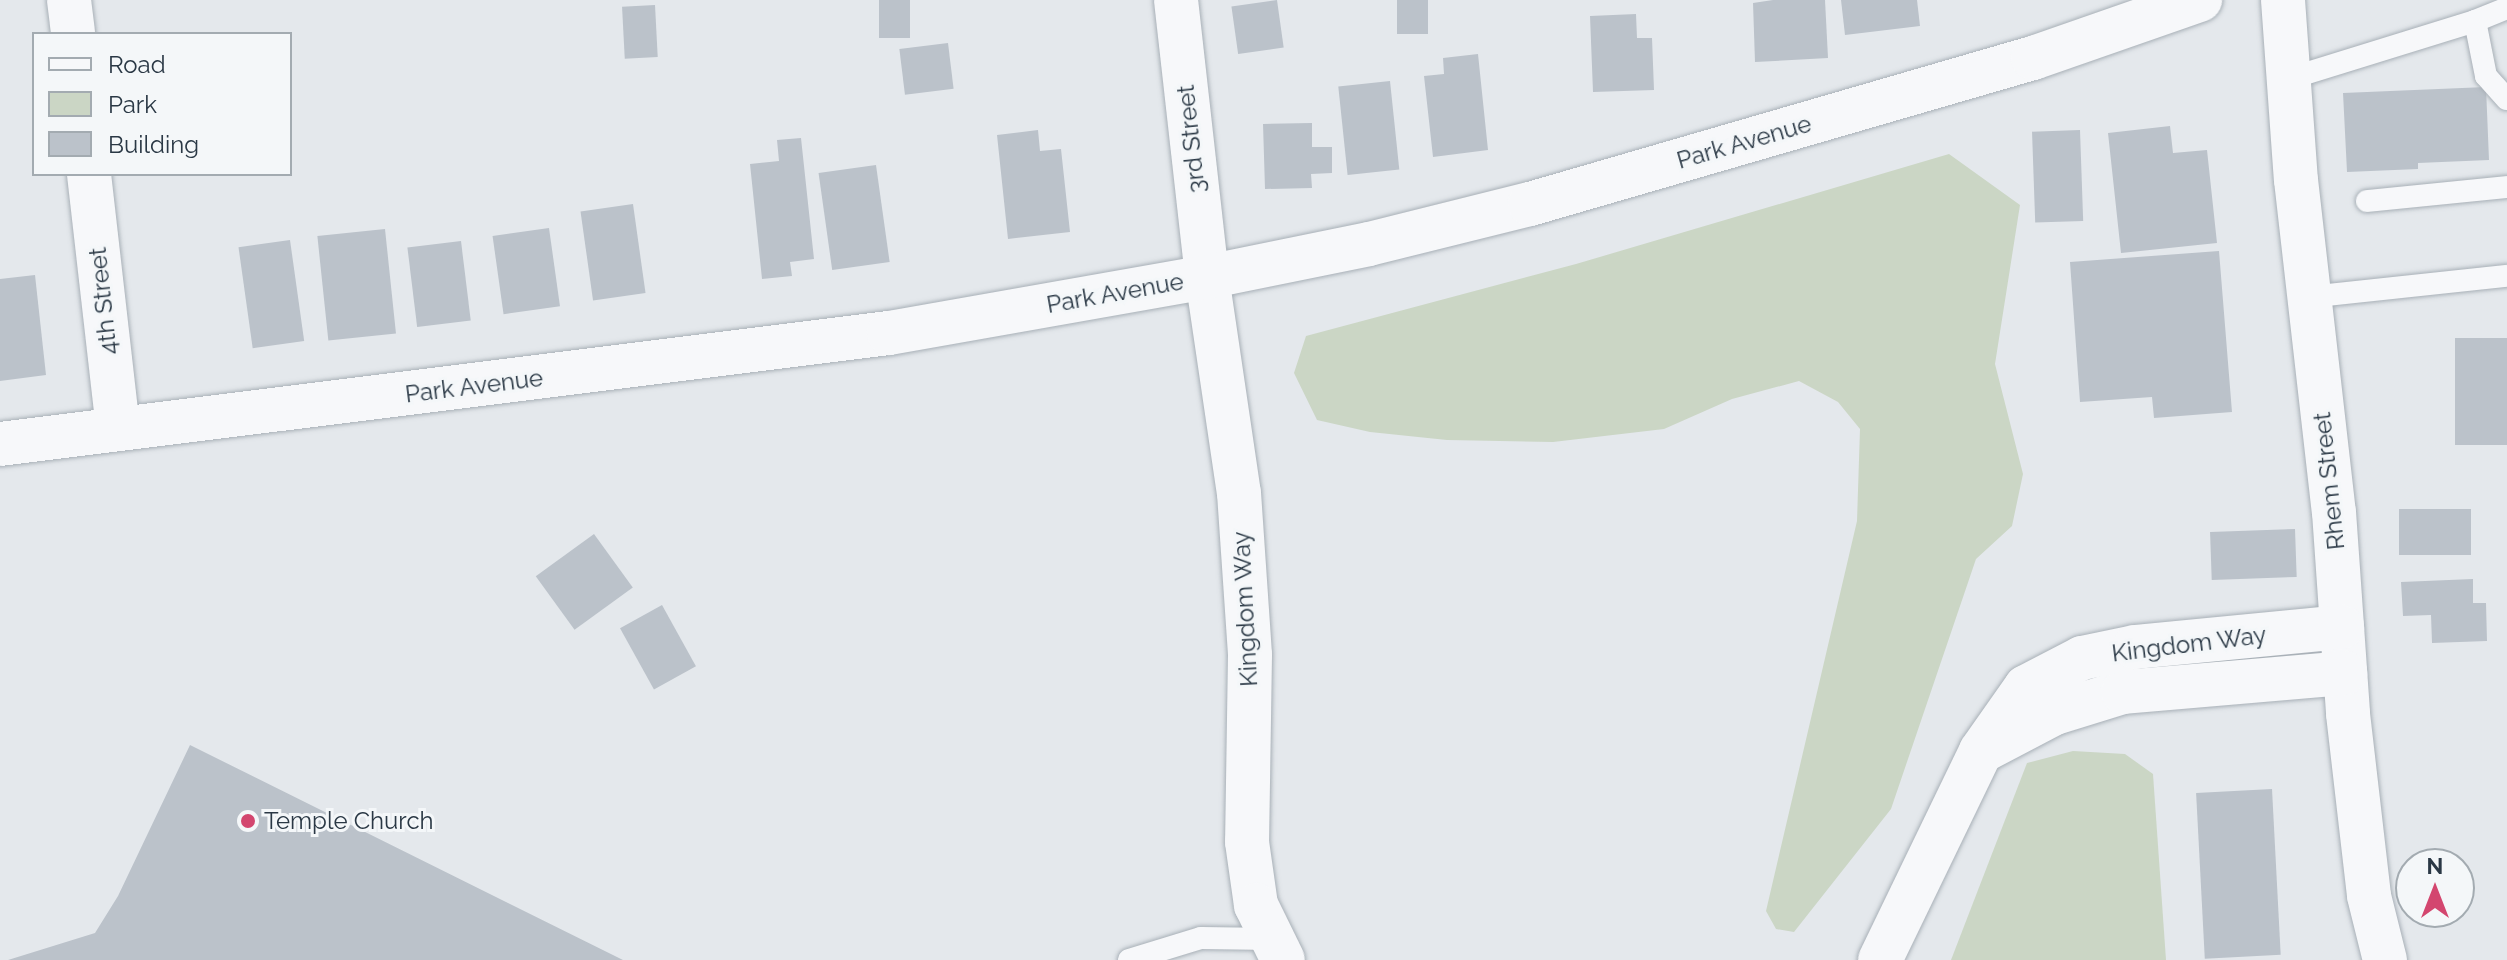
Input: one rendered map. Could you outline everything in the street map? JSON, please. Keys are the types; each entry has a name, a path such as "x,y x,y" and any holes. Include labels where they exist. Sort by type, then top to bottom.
{"street":[{"path":"69,0 73,32"},
{"name":"3rd Street","path":"1176,0 1207,277"},
{"name":"Park Avenue","path":"0,444 889,333 1207,277 1369,244 1530,204 2033,58 2200,0"},
{"name":"Rhem Street","path":"2283,0 2309,297 2334,512 2345,673 2369,896 2385,960"},
{"name":"4th Street","path":"89,176 118,428"},
{"name":"Kingdom Way","path":"1207,277 1239,493 1250,655 1247,842 1256,905 1278,949"},
{"name":"Kingdom Way","path":"1880,960 1981,751 2026,687 2082,658 2135,647 2342,627"},
{"name":"Kingdom Way","path":"1981,751 2055,713 2123,692 2345,673"}],"lane":[{"path":"2288,79 2475,21 2507,8"},
{"path":"2475,21 2486,76 2507,99"},
{"path":"2367,201 2507,187"},
{"path":"2309,297 2507,276"},
{"name":"Kingdom Way","path":"1129,960 1201,938 1278,949"}],"green space":[{"path":"1949,154 2020,205 1995,364 2023,474 2012,526 1976,559 1891,809 1794,932 1776,929 1766,911 1857,521 1860,429 1838,402 1799,381 1732,399 1664,429 1553,442 1447,440 1370,432 1317,420 1294,373 1306,336 1576,264"},
{"path":"2073,751 2125,754 2153,774 2166,960 1951,960 2027,763"}],"building":[{"path":"879,0 910,0 910,38 879,38"},
{"path":"1277,0 1284,48 1238,54 1231,6"},
{"path":"1397,0 1428,0 1428,34 1397,34"},
{"path":"1825,0 1828,58 1755,62 1753,3"},
{"path":"1841,0 1917,0 1920,26 1845,35"},
{"path":"655,5 658,57 625,59 622,7"},
{"path":"1636,14 1637,38 1652,38 1654,90 1593,92 1590,16"},
{"path":"948,43 954,89 905,95 899,49"},
{"path":"1478,54 1488,150 1433,157 1424,76 1444,74 1443,58"},
{"path":"1390,81 1399,170 1348,175 1338,86"},
{"path":"2486,87 2489,160 2418,163 2418,169 2347,172 2343,93"},
{"path":"1312,123 1312,147 1332,147 1332,173 1311,174 1312,188 1265,189 1263,124"},
{"path":"2170,126 2173,153 2207,150 2217,243 2121,253 2108,133"},
{"path":"1038,130 1040,151 1061,149 1070,232 1008,239 997,135"},
{"path":"2080,130 2083,221 2035,223 2032,132"},
{"path":"801,138 814,259 790,262 792,276 762,279 750,164 779,161 777,140"},
{"path":"876,165 890,262 832,270 819,173"},
{"path":"633,204 646,293 593,301 581,211"},
{"path":"549,228 560,306 504,314 493,236"},
{"path":"385,229 396,333 328,341 317,236"},
{"path":"290,240 304,341 253,348 239,247"},
{"path":"461,241 471,320 417,327 407,248"},
{"path":"2219,251 2232,412 2154,418 2152,397 2080,402 2070,262"},
{"path":"35,275 46,375 0,381 0,279"},
{"path":"2455,338 2507,338 2507,445 2455,445"},
{"path":"2399,509 2471,509 2471,555 2399,555"},
{"path":"2295,529 2297,577 2212,580 2210,532"},
{"path":"594,534 633,587 575,630 536,576"},
{"path":"2473,579 2473,603 2486,603 2487,641 2432,643 2431,615 2403,616 2401,582"},
{"path":"662,605 696,666 654,689 620,628"},
{"name":"Temple Church","path":"190,745 623,960 8,960 95,933 118,896"},
{"path":"2272,789 2281,955 2205,959 2196,793"}],"place":[{"name":"Temple Church","path":"248,821"}]}
